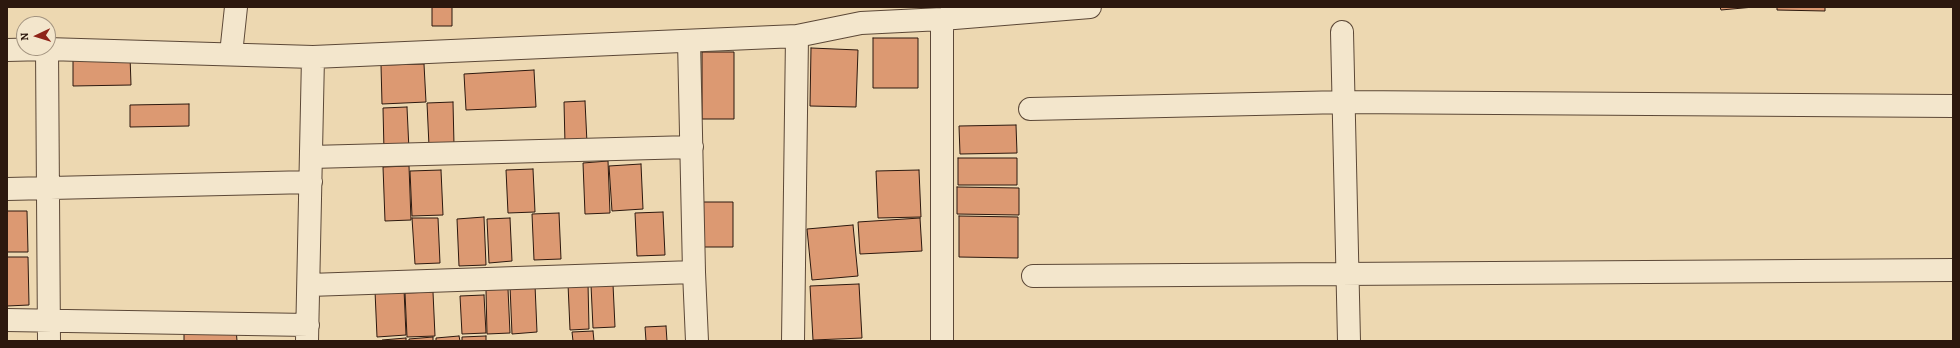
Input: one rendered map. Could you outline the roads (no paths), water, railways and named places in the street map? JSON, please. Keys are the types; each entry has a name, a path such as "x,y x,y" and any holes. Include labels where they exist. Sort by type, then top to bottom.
{"street":[{"path":"231,54 236,7"},
{"path":"56,49 313,57 689,42 797,36 861,15 942,19 1037,9 1090,7"},
{"path":"942,19 942,341"},
{"path":"1342,32 1349,275 1349,341"},
{"path":"793,341 797,36"},
{"path":"689,42 697,341"},
{"path":"47,56 49,341"},
{"path":"7,320 49,320 307,333 313,57"},
{"path":"1030,109 1345,102 1953,106"},
{"path":"311,157 692,147"},
{"path":"7,190 311,182"},
{"path":"1033,276 1953,270"},
{"path":"309,285 694,272"}]}
